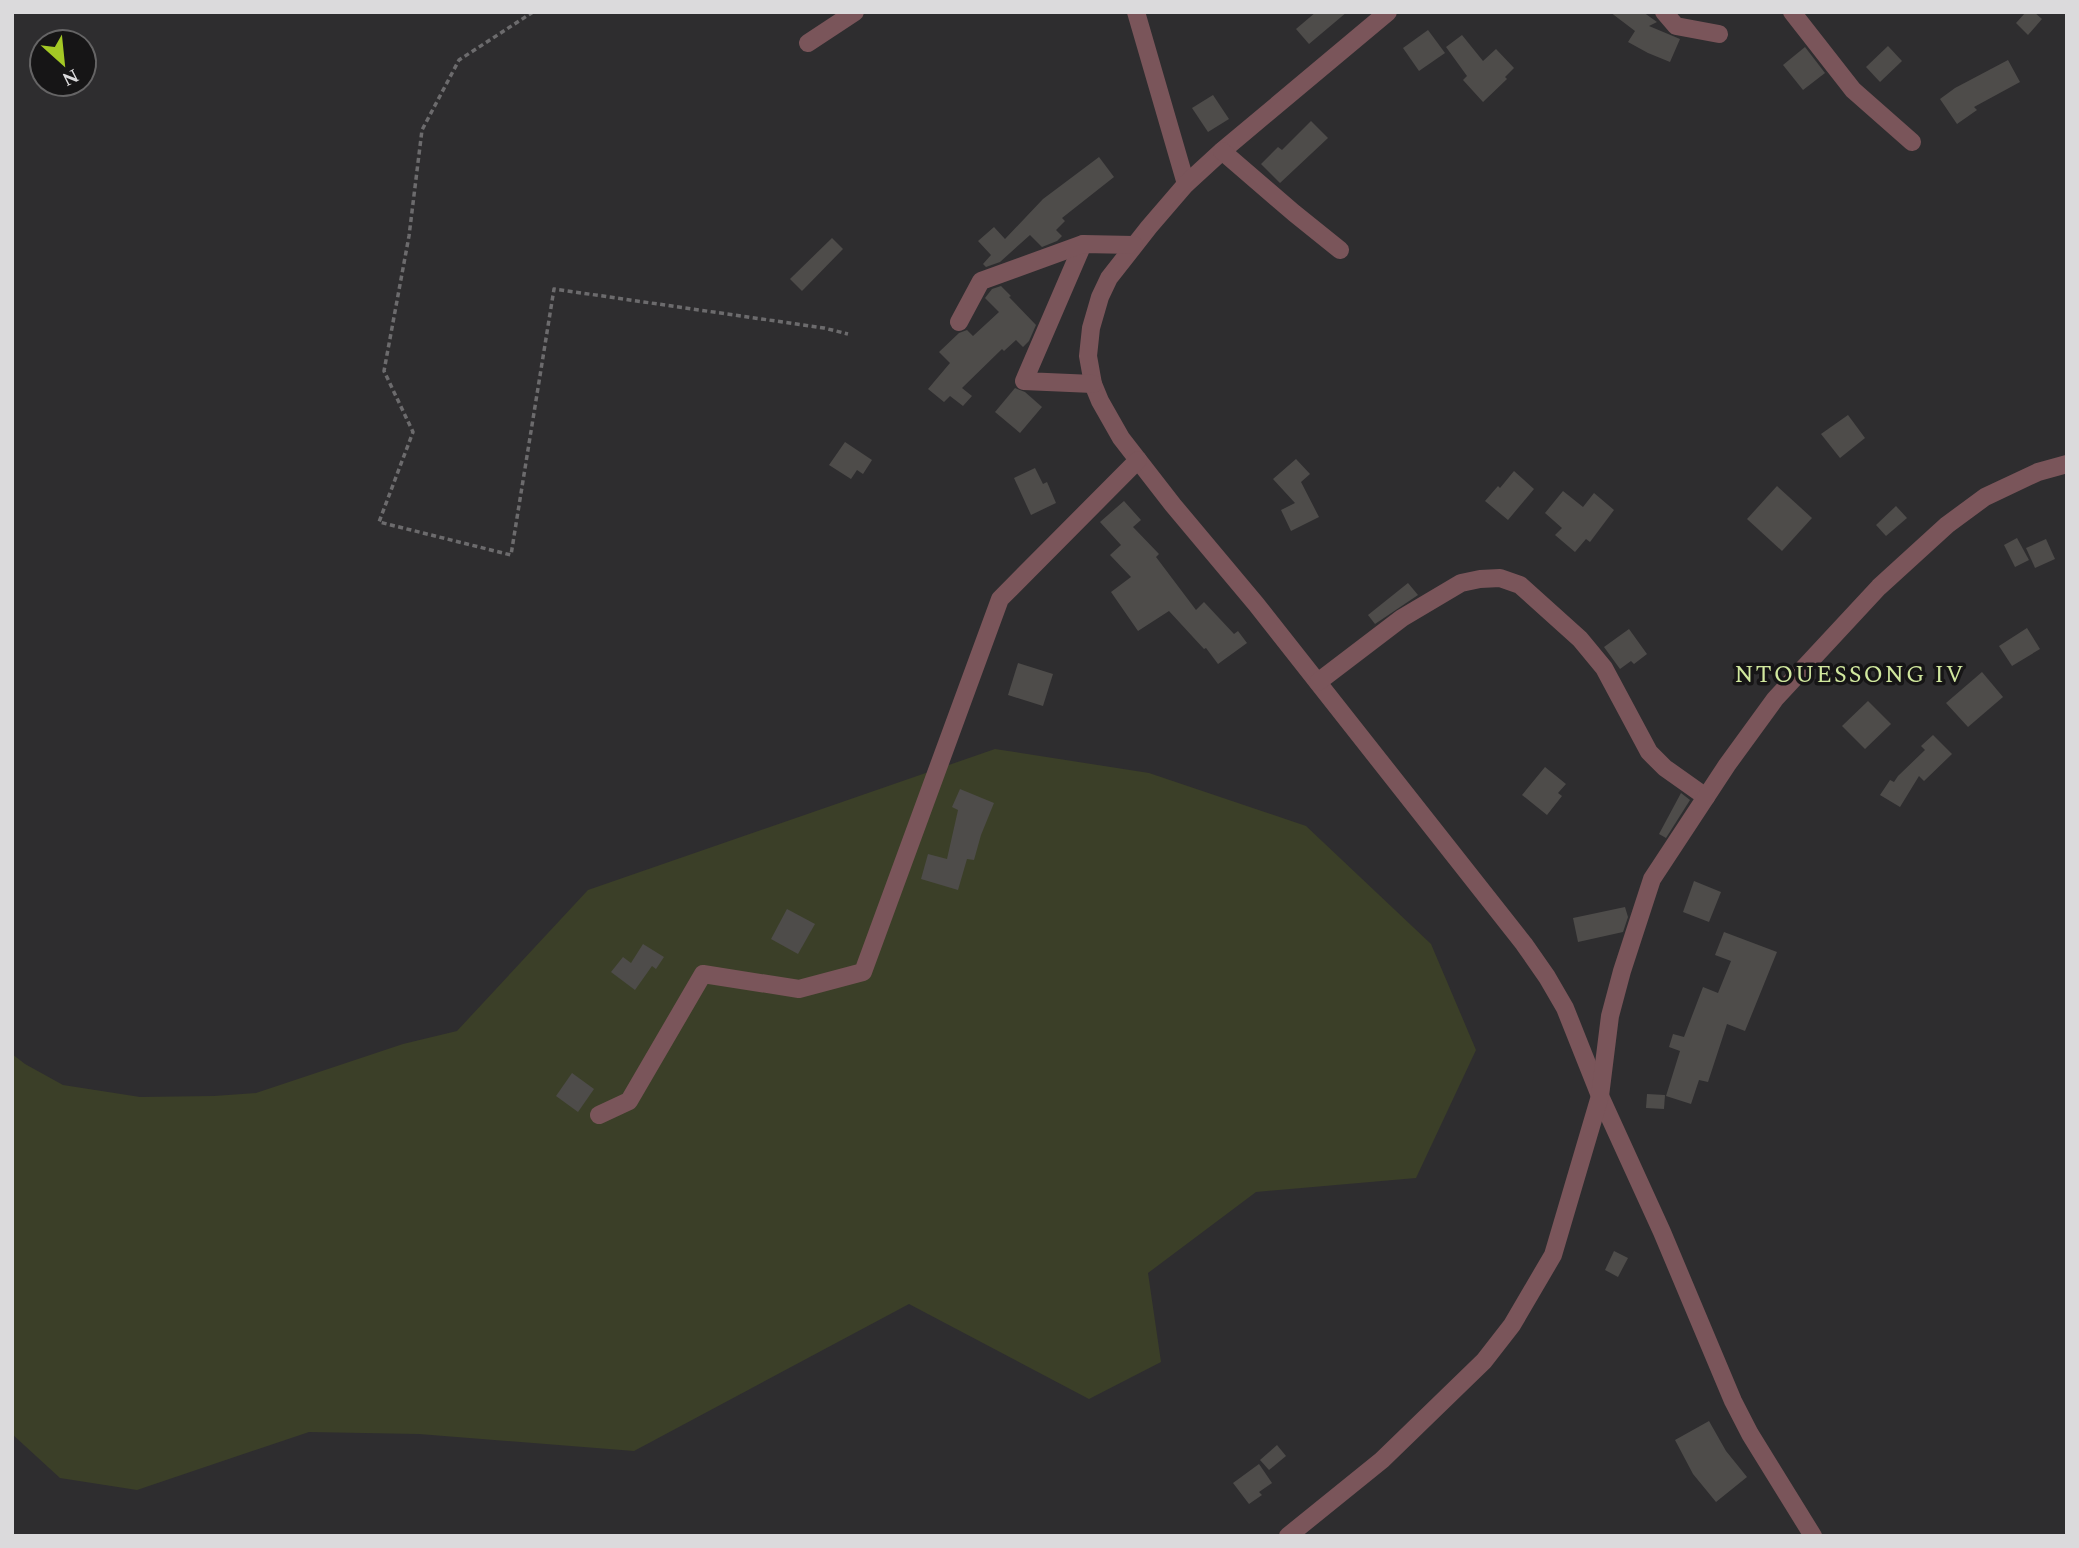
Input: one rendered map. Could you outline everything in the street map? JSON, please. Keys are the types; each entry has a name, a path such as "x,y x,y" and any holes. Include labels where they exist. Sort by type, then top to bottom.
{"street":[{"path":"808,43 855,12"},
{"path":"1136,12 1186,184"},
{"path":"1388,12 1186,184 1134,245 1109,278 1100,297 1091,328 1088,356 1093,384 1121,438 1318,682 1547,977 1565,1008 1600,1096 1662,1232 1733,1401 1750,1434 1813,1536"},
{"path":"1664,12 1676,26 1719,34"},
{"path":"1792,12 1853,90 1912,142"},
{"path":"1222,151 1340,250"},
{"path":"959,322 981,281 1083,244 1134,245"},
{"path":"1083,244 1024,381 1093,384"},
{"path":"600,1115 629,1101 703,974 799,989 863,972 1000,599 1138,460"},
{"path":"1288,1536 1382,1460 1484,1361 1512,1325 1553,1255 1600,1096 1610,1016 1652,879 1727,765 1775,699 1889,578 1947,525 1985,497 2038,472 2067,464"},
{"path":"1318,682 1402,618 1461,583 1500,578 1520,585 1580,639 1604,668 1649,752 1657,761 1706,797"}],"path":[{"path":"533,12 459,60 422,130 409,236 384,371 413,432 379,522 510,555 554,289 824,328 848,334"}],"green space":[{"path":"995,749 1149,773 1306,826 1431,944 1476,1050 1416,1178 1256,1192 1148,1273 1161,1362 1089,1399 909,1304 634,1451 419,1434 309,1432 137,1490 60,1478 12,1434 12,1054 63,1085 140,1097 214,1096 256,1093 403,1044 457,1031 588,890"}],"building":[{"path":"1316,12 1347,12 1309,44 1296,29"},
{"path":"1610,12 1643,12 1657,22 1649,26 1680,39 1670,62 1628,42 1635,31"},
{"path":"2026,12 2034,12 2042,19 2028,35 2016,23"},
{"path":"1428,30 1445,53 1419,71 1403,48"},
{"path":"1462,35 1483,61 1496,49 1514,68 1505,77 1507,79 1483,102 1463,80 1467,76 1446,47"},
{"path":"1888,46 1902,61 1880,82 1866,67"},
{"path":"1805,47 1825,73 1803,90 1783,65"},
{"path":"2008,60 2020,82 1974,107 1977,110 1957,124 1940,99"},
{"path":"1213,95 1229,119 1208,132 1192,108"},
{"path":"1311,121 1328,138 1280,183 1261,164 1278,147 1282,150"},
{"path":"1099,157 1114,177 1062,218 1065,221 1056,230 1062,236 1057,241 1042,247 1030,235 1000,262 986,267 983,264 991,255 978,241 994,227 1005,239 1043,199"},
{"path":"832,238 843,249 802,291 790,279"},
{"path":"1001,286 1036,325 1029,341 1023,347 1016,340 1004,351 1002,349 962,388 972,396 963,406 950,396 944,402 928,389 950,363 939,352 959,333 967,330 973,336 999,312 985,298 992,289"},
{"path":"1015,388 1025,392 1042,407 1020,433 995,412"},
{"path":"1848,415 1865,438 1840,458 1821,434"},
{"path":"845,442 872,460 863,474 857,470 851,479 829,465"},
{"path":"1296,459 1310,474 1301,482 1319,517 1291,531 1281,510 1295,503 1273,479"},
{"path":"1035,468 1043,484 1047,482 1056,503 1031,515 1014,478"},
{"path":"1514,471 1534,489 1508,520 1485,501"},
{"path":"1777,486 1812,518 1782,551 1747,519"},
{"path":"1563,491 1583,507 1594,493 1614,510 1590,542 1586,539 1575,552 1555,535 1562,528 1545,513"},
{"path":"1124,501 1141,520 1133,527 1159,554 1156,557 1196,610 1204,602 1234,634 1238,631 1247,643 1218,664 1169,611 1138,631 1111,592 1131,577 1110,555 1121,545 1100,522"},
{"path":"1896,506 1907,518 1886,536 1876,525"},
{"path":"2017,538 2029,560 2015,567 2004,545"},
{"path":"2046,539 2055,559 2035,568 2026,548"},
{"path":"1408,583 1418,595 1375,624 1368,615"},
{"path":"2027,628 2040,649 2012,666 1999,646"},
{"path":"1629,629 1647,654 1634,664 1631,661 1620,669 1604,647"},
{"path":"1018,663 1053,674 1043,706 1008,695"},
{"path":"1982,672 2003,697 1968,727 1946,703"},
{"path":"1868,701 1891,724 1865,749 1842,726"},
{"path":"1933,735 1952,754 1924,781 1919,776 1900,807 1880,795 1890,780 1894,782 1925,750 1921,746"},
{"path":"1545,767 1566,784 1558,793 1562,796 1547,815 1522,795"},
{"path":"960,789 994,803 974,860 967,859 958,890 921,879 928,854 947,859 958,810 952,807"},
{"path":"1681,793 1690,800 1666,838 1659,834"},
{"path":"1694,881 1721,892 1709,922 1683,912"},
{"path":"1625,907 1628,917 1623,932 1578,942 1573,918"},
{"path":"787,909 815,924 798,954 771,939"},
{"path":"1724,932 1777,952 1745,1031 1727,1024 1708,1082 1699,1080 1691,1104 1666,1096 1680,1051 1669,1047 1673,1034 1684,1037 1703,987 1718,993 1731,961 1715,955"},
{"path":"643,944 664,957 656,969 652,966 635,990 611,972 623,957 631,963"},
{"path":"572,1073 594,1089 578,1112 556,1096"},
{"path":"1647,1094 1665,1095 1664,1109 1646,1108"},
{"path":"1614,1251 1628,1258 1618,1277 1605,1270"},
{"path":"1709,1421 1726,1451 1747,1477 1716,1502 1693,1474 1675,1440"},
{"path":"1277,1445 1286,1456 1269,1470 1260,1460"},
{"path":"1259,1464 1272,1483 1259,1492 1262,1495 1249,1504 1233,1483"}],"district":[{"name":"NTOUESSONG IV","path":"1850,675"}]}
